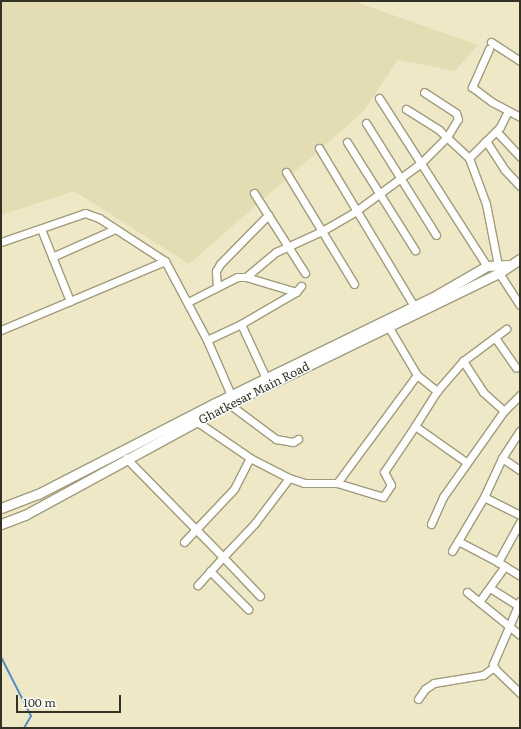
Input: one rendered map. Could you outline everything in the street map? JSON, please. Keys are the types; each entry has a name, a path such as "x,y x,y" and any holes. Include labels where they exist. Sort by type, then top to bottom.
{"main road":[{"name":"Ghatkesar Main Road","path":"3,523 25,515 84,485 124,455 230,400 520,259"},
{"name":"Ghatkesar Main Road","path":"2,508 38,494 196,421 266,378 387,323 414,306 487,266 499,269"}],"street":[{"path":"520,61 490,46 472,87 520,117"},
{"path":"246,277 276,252 322,231 381,194 421,163 447,137 458,119 457,115 424,92"},
{"path":"379,98 487,266"},
{"path":"406,109 447,137 469,158 486,204 499,269 520,305"},
{"path":"469,158 497,132 508,110"},
{"path":"366,123 436,235"},
{"path":"497,132 520,157"},
{"path":"347,142 415,250"},
{"path":"486,142 520,186"},
{"path":"319,148 414,306"},
{"path":"286,172 354,284"},
{"path":"254,193 305,273"},
{"path":"1,242 85,213 92,214 165,261 207,340 230,400 276,439 293,442 298,439"},
{"path":"217,287 216,271 220,264 268,215"},
{"path":"41,229 70,301"},
{"path":"52,257 115,229"},
{"path":"1,330 165,261"},
{"path":"188,302 237,277 246,277 296,292"},
{"path":"207,340 242,324 296,292 301,286"},
{"path":"387,323 417,375 437,392"},
{"path":"242,324 266,378"},
{"path":"196,421 250,458 289,478 304,483 337,483 379,496 386,495 391,486 384,472 437,392 463,361 496,338 506,329"},
{"path":"496,338 519,368"},
{"path":"463,361 483,392 504,411"},
{"path":"337,483 417,375"},
{"path":"432,524 443,497 466,462 504,411 520,395"},
{"path":"415,426 466,462"},
{"path":"452,551 484,497 502,458 520,430"},
{"path":"124,455 260,596"},
{"path":"184,542 234,489 250,458"},
{"path":"502,458 520,470"},
{"path":"198,585 255,523 289,478"},
{"path":"484,497 520,515"},
{"path":"498,562 520,522"},
{"path":"458,541 498,562 520,576"},
{"path":"479,602 505,566"},
{"path":"210,571 248,609"},
{"path":"490,588 519,603 508,625 494,660 494,666 520,693"},
{"path":"467,592 520,635"},
{"path":"418,699 425,689 434,683 483,675 494,666"}],"shaded area":[{"path":"1,1 353,1 478,45 455,71 398,60 362,113 189,264 74,191 1,215"}],"waterway":[{"path":"1,657 31,716 24,728"}]}
